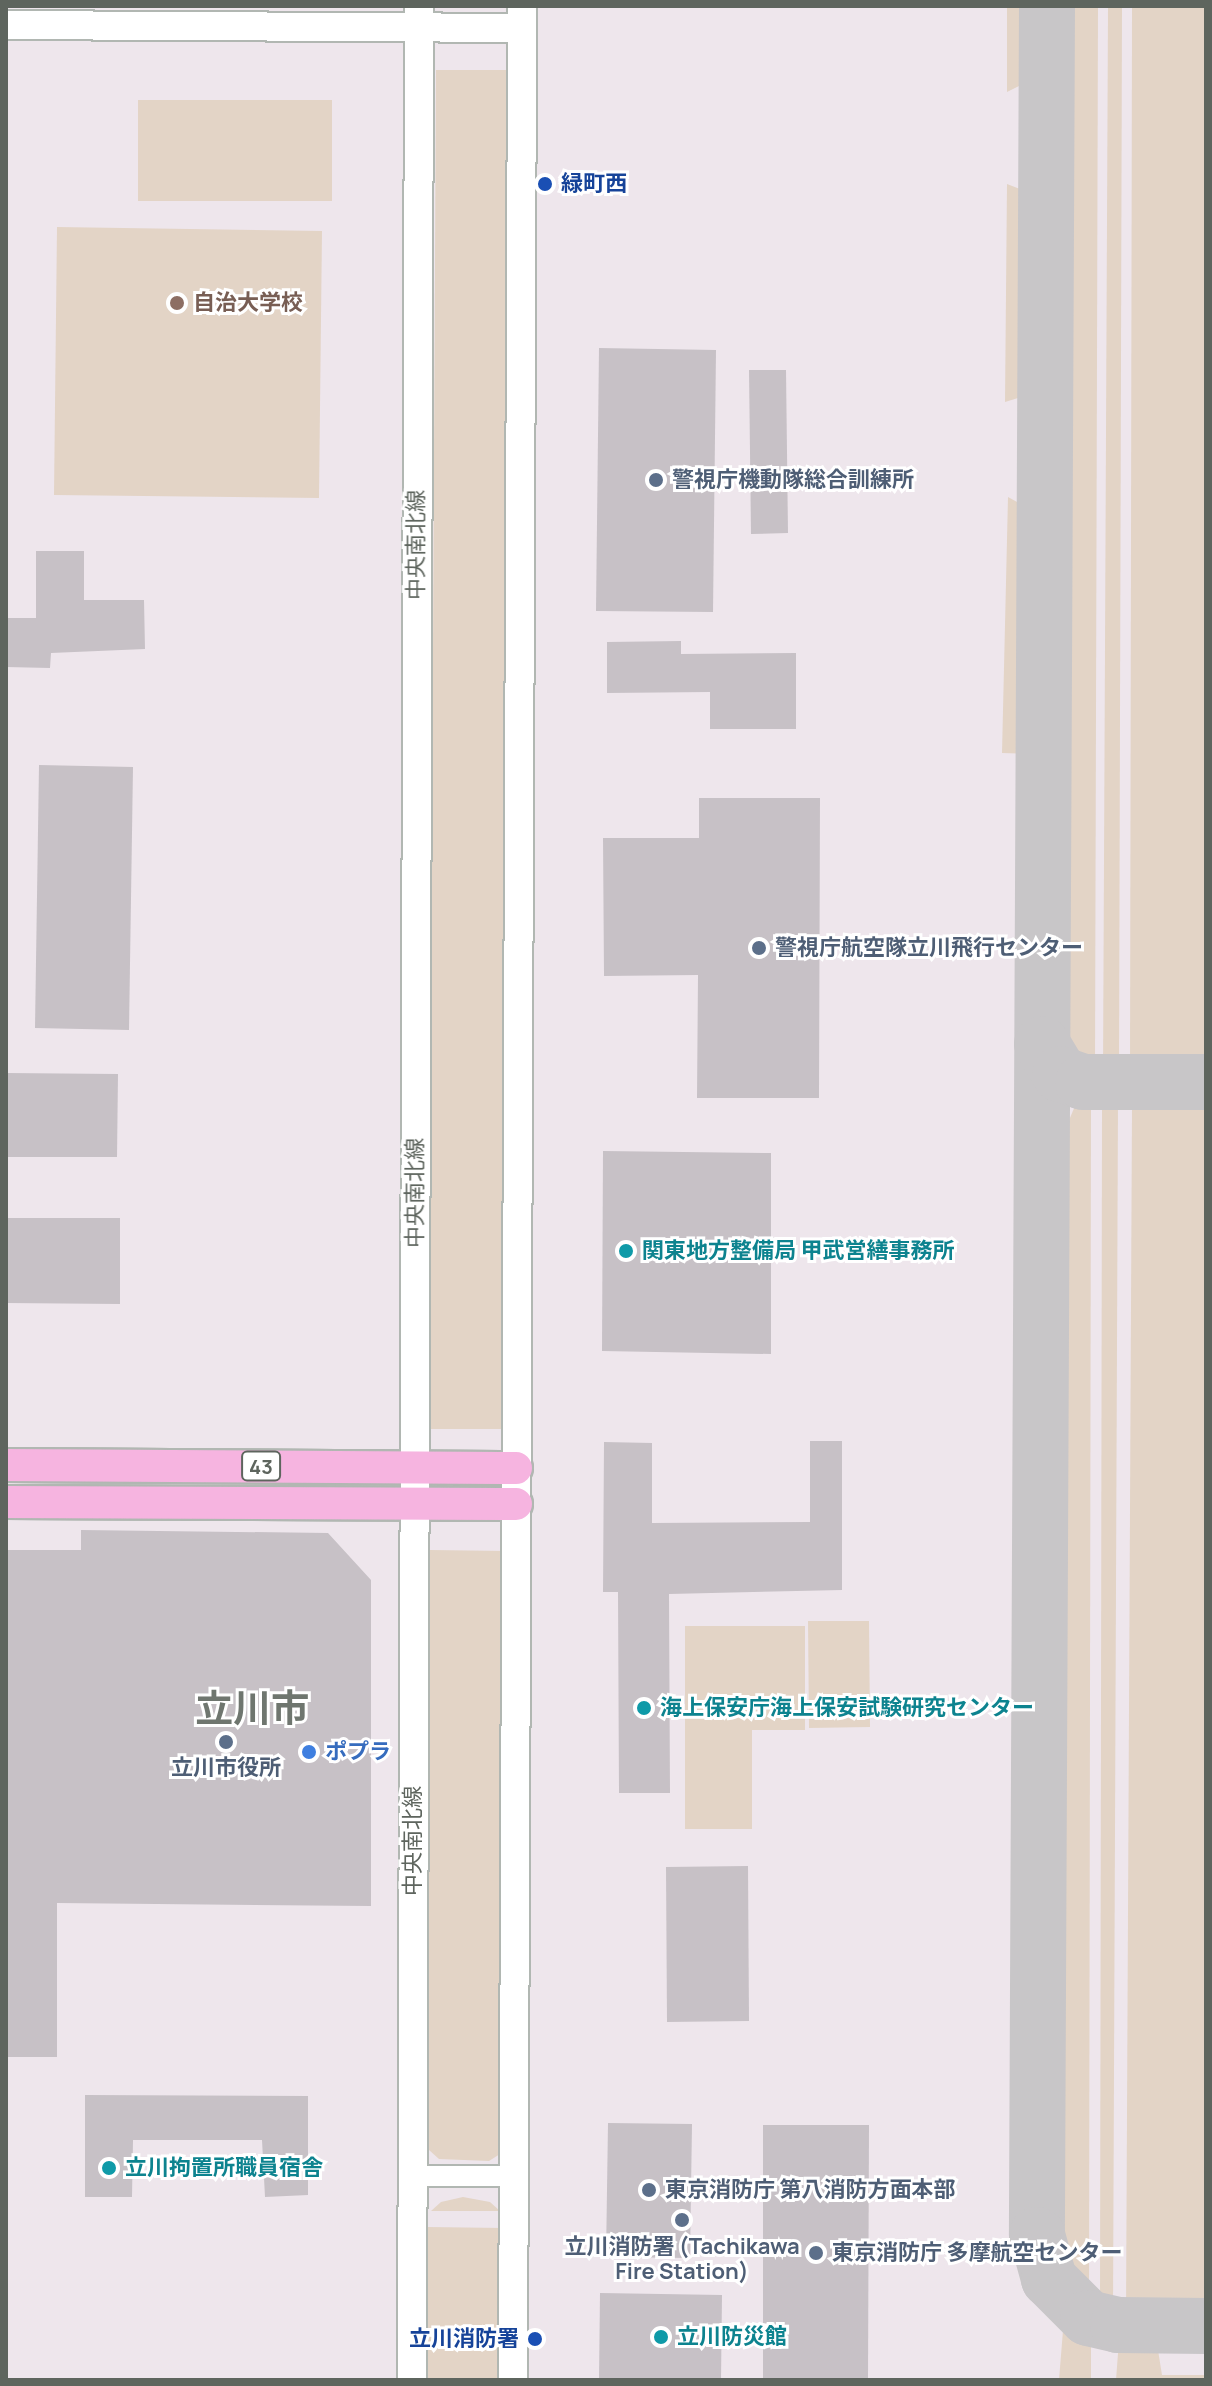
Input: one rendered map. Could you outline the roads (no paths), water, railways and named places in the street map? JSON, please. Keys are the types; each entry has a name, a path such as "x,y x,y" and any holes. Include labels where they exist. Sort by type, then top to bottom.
{"main road":[{"name":"中央南北線","path":"412,2380 418,17"},
{"path":"6,25 522,17 513,2380"},
{"name":"43","path":"6,1465 516,1468"},
{"name":"43","path":"6,1502 516,1504"}],"street":[{"path":"413,2176 515,2176"}],"place":[{"name":"緑町西","path":"545,184"},
{"name":"自治大学校","path":"177,303"},
{"name":"警視庁機動隊総合訓練所","path":"656,480"},
{"name":"警視庁航空隊立川飛行センター","path":"759,948"},
{"name":"関東地方整備局 甲武営繕事務所","path":"626,1251"},
{"name":"海上保安庁海上保安試験研究センター","path":"644,1708"},
{"name":"立川市役所","path":"226,1742"},
{"name":"ポプラ","path":"309,1752"},
{"name":"立川拘置所職員宿舎","path":"109,2168"},
{"name":"東京消防庁 第八消防方面本部","path":"649,2190"},
{"name":"立川消防署 (Tachikawa Fire Station)","path":"682,2220"},
{"name":"東京消防庁 多摩航空センター","path":"816,2253"},
{"name":"立川防災館","path":"661,2337"},
{"name":"立川消防署","path":"535,2339"}],"district":[{"name":"立川市","path":"252,1708"}]}
